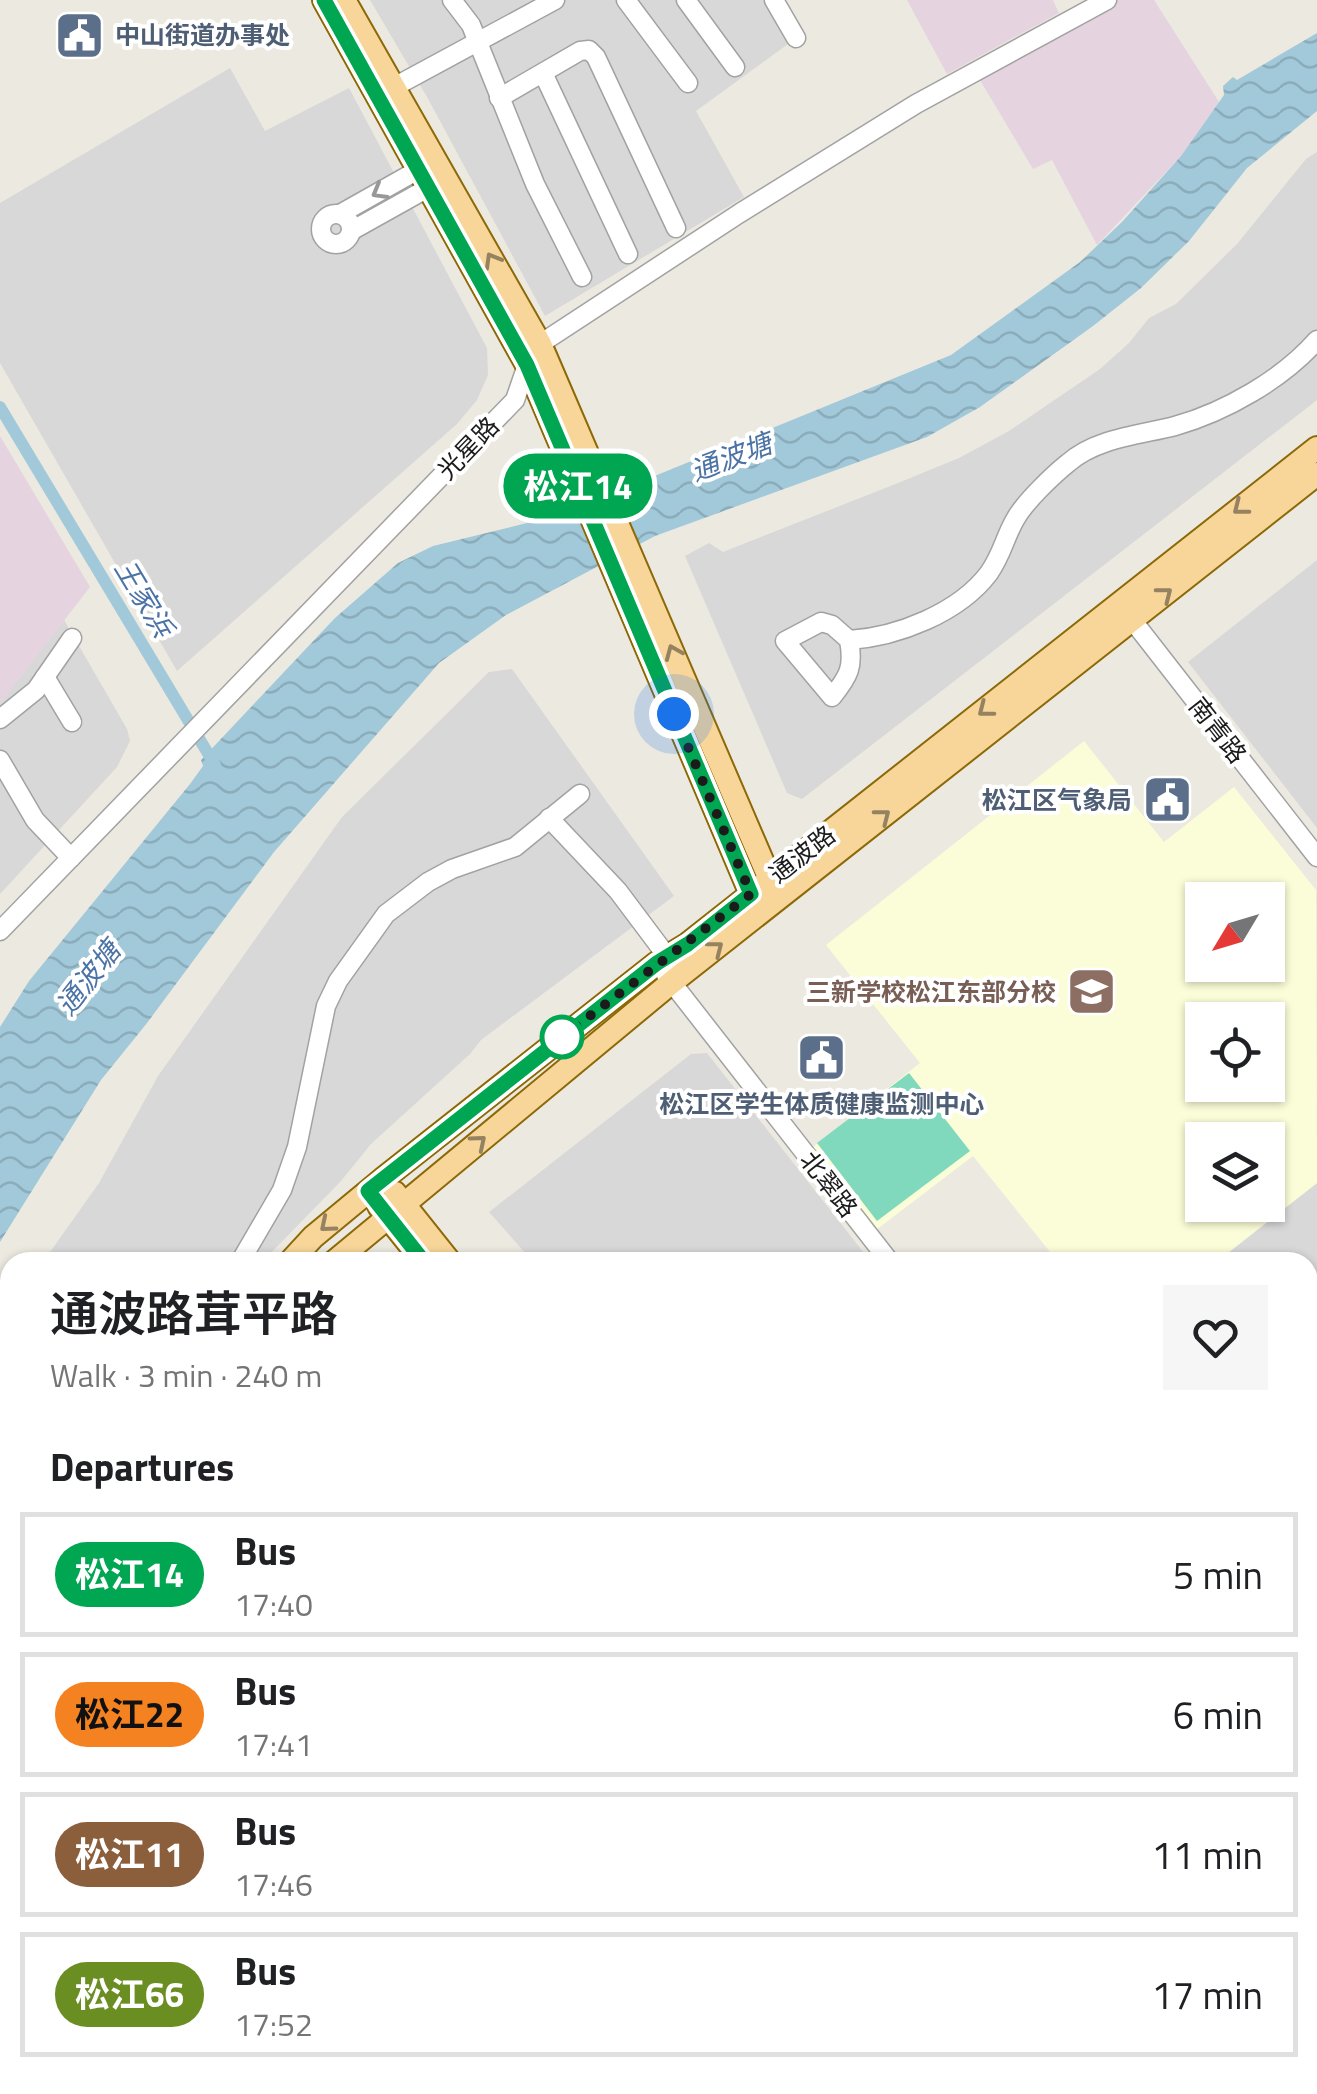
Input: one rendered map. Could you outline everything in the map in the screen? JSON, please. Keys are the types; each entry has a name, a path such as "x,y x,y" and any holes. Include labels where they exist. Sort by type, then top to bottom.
{"main road":[{"path":"324,0 527,365 755,904"},
{"path":"344,0 540,344 774,889"},
{"name":"通波路","path":"1126,612 1317,448"},
{"name":"通波路","path":"299,1252 375,1185 755,904 1126,612 1317,474"},
{"name":"通波路","path":"346,1252 669,969"},
{"path":"375,1185 439,1252"},
{"path":"396,1211 419,1252"}],"street":[{"path":"452,0 471,25 535,184 582,277"},
{"path":"394,87 476,43 523,7 555,0"},
{"path":"626,0 688,83"},
{"path":"686,0 736,67"},
{"path":"774,0 796,38"},
{"name":"光星路","path":"0,931 515,400 527,365 540,344 916,104 1108,0"},
{"path":"499,98 588,50 596,57 676,228"},
{"path":"543,73 628,254"},
{"path":"423,179 351,231 342,243 332,243 324,237 321,227 326,218 423,179"},
{"path":"340,214 348,219 351,231"},
{"path":"849,640 874,639 936,616 976,588 1007,544 1016,518 1068,462 1085,451 1198,418 1272,378 1317,340"},
{"name":"南青路","path":"1126,612 1317,858"},
{"path":"0,719 36,690 72,638"},
{"path":"45,677 72,722"},
{"path":"0,760 35,820 71,858"},
{"path":"246,1252 262,1228 292,1162 326,1006 338,981 386,914 452,869 514,847 580,794"},
{"name":"北翠路","path":"549,818 618,890 669,969 882,1252"}],"shaded area":[{"path":"370,0 779,0 799,36 696,111 744,197 545,316"},
{"path":"907,0 1053,0 1059,13 947,74"},
{"path":"1118,0 1154,0 1219,102 1181,156 1097,245 1052,160 1033,169 977,75"},
{"path":"230,68 265,131 349,88 487,348 488,375 477,400 457,424 177,671 0,363 0,203"},
{"path":"1317,152 1317,400 802,799 787,793 685,556 709,543 723,552 959,458 1009,431 1100,369 1149,318 1176,304 1237,244 1306,159"},
{"path":"0,436 90,587 0,703"},
{"path":"1317,560 1317,828 1188,662"},
{"path":"64,620 127,729 130,741 117,767 0,894 0,703"},
{"path":"512,669 674,896 481,1040 371,1144 272,1252 50,1252 99,1183 158,1076 342,817 489,672"},
{"name":"三新学校松江东部分校","path":"1084,741 1164,842 1234,787 1316,890 1317,1183 1285,1208 1285,1122 1185,1122 1185,1222 1267,1222 1229,1252 1050,1252 973,1156 876,1230 812,1148 920,1063 826,945"},
{"path":"707,1053 863,1252 524,1252 489,1212 691,1054"},
{"path":"1317,1183 1317,1252 1230,1252 1268,1222 1285,1222 1285,1208"}],"green space":[{"path":"909,1073 970,1151 877,1221 817,1143"}],"water":[{"name":"通波塘","path":"1317,33 1317,111 1247,168 1189,241 1141,288 1093,326 980,407 927,437 655,536 506,615 439,663 274,852 101,1080 0,1242 0,1027 29,981 190,784 203,766 201,760 335,618 398,563 433,546 527,523 640,482 951,355 1080,262 1122,222 1181,156 1224,95 1223,86 1233,77 1237,80"}],"waterway":[{"name":"王家浜","path":"0,407 215,765"}],"bus line":[{"name":"松江14","path":"324,0 527,365 751,894 688,944 657,963 368,1191 416,1252"}],"place":[{"name":"中山街道办事处","path":"80,35"},
{"name":"松江区气象局","path":"1167,800"},
{"name":"三新学校松江东部分校","path":"1091,992"},
{"name":"松江区学生体质健康监测中心","path":"822,1058"}],"route":[{"path":"562,1037 751,894 674,714"}]}
